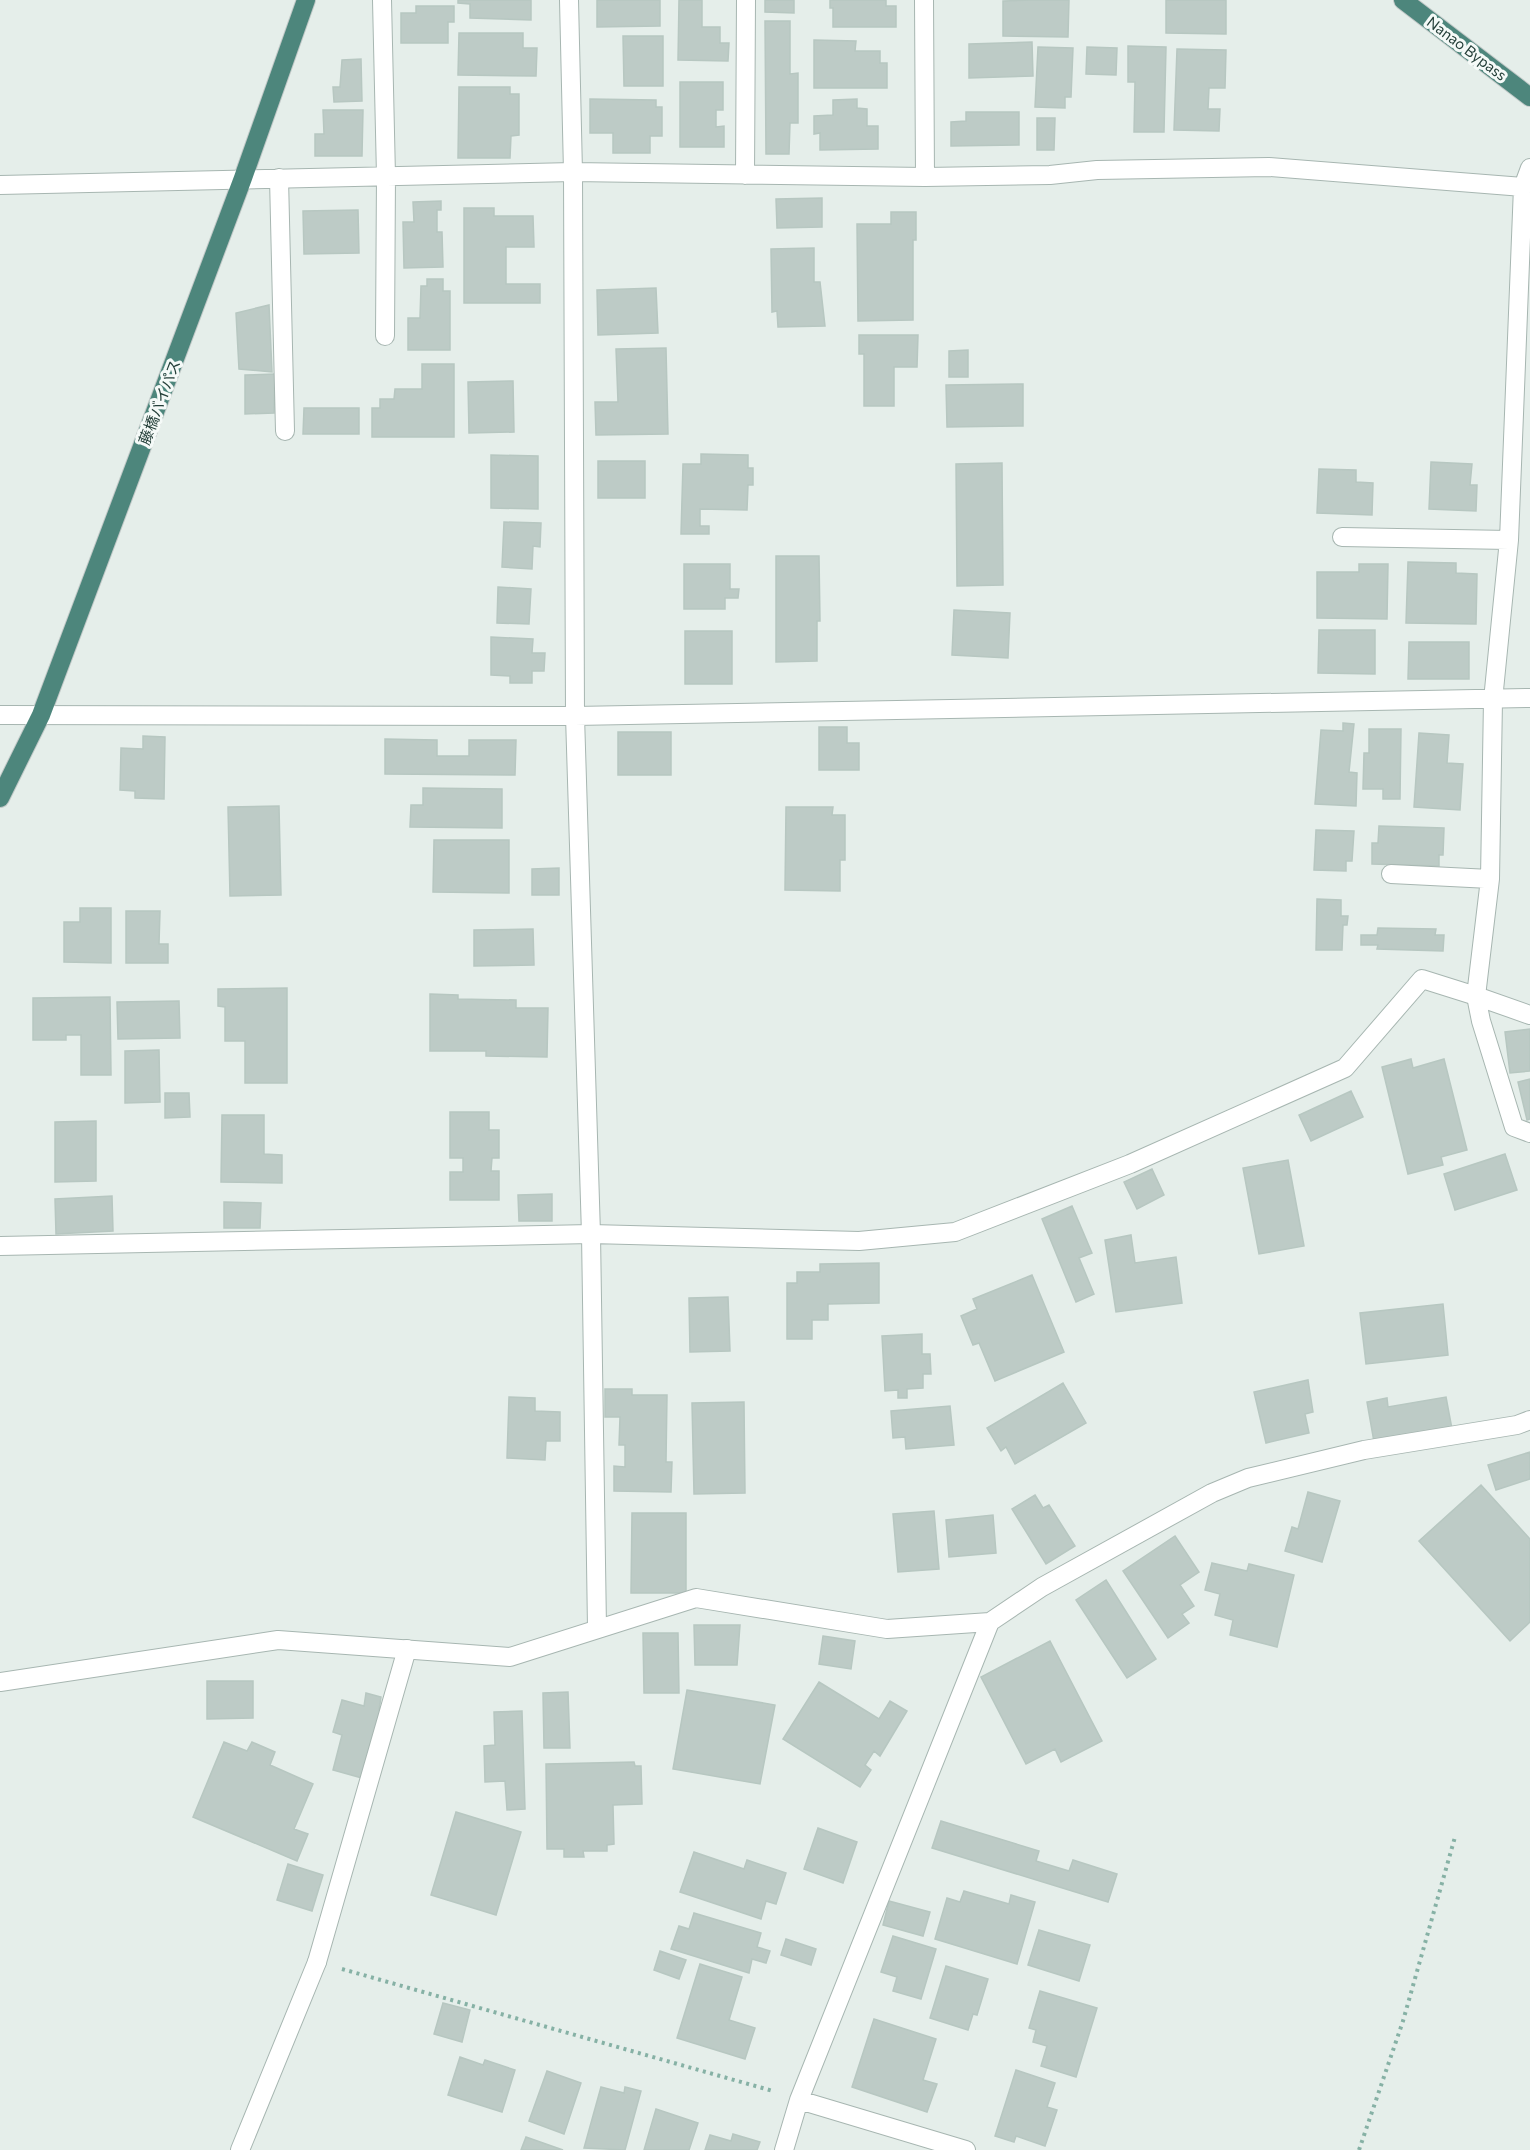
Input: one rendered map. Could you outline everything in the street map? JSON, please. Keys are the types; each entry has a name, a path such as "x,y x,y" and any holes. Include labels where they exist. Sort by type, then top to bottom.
{"highway":[{"name":"藤橋バイパス","path":"0,798 41,715 243,178 306,0"},
{"name":"Nanao Bypass","path":"1403,0 1530,97"}],"street":[{"path":"382,0 386,176 386,336"},
{"path":"568,0 573,172 575,716 591,1234 597,1628"},
{"path":"745,175 746,0"},
{"path":"924,0 925,177"},
{"path":"0,185 573,172 925,177 1050,175 1097,170 1269,167 1524,187"},
{"path":"1530,168 1524,187 1509,540 1492,700 1490,879 1476,996 1481,1021 1514,1127 1530,1133"},
{"path":"279,178 285,431"},
{"path":"1342,537 1509,540"},
{"path":"0,715 575,716 1530,698"},
{"path":"1391,874 1490,879"},
{"path":"0,1246 591,1234 859,1241 955,1233 1130,1164 1345,1068 1422,979 1530,1015"},
{"path":"0,1682 278,1640 510,1657 696,1599 887,1629 990,1622 1041,1587 1212,1493 1248,1478 1364,1450 1517,1425 1530,1420"},
{"path":"784,2150 800,2100 990,1622"},
{"path":"240,2150 317,1962 407,1649"},
{"path":"800,2100 966,2150"}],"path":[{"path":"1359,2150 1403,2021 1455,1837"},
{"path":"317,1962 800,2100"}],"building":[{"path":"458,0 531,0 531,20 470,18 470,4 458,3"},
{"path":"597,0 660,0 660,26 597,27"},
{"path":"679,0 702,0 702,27 720,27 720,43 729,43 728,61 678,60"},
{"path":"765,0 794,0 794,13 765,12"},
{"path":"830,0 886,0 886,6 896,6 896,27 833,27 833,8 830,8"},
{"path":"1069,0 1068,37 1003,36 1003,1"},
{"path":"1166,0 1226,0 1226,34 1166,33"},
{"path":"416,6 454,6 454,22 448,22 448,43 401,43 401,13 416,13"},
{"path":"765,21 790,21 790,74 798,73 798,123 790,123 789,154 766,154"},
{"path":"459,33 523,33 523,48 537,48 536,76 458,75"},
{"path":"623,36 663,36 663,86 624,86"},
{"path":"814,40 856,41 855,51 880,51 880,63 887,63 887,88 814,88"},
{"path":"1032,42 1033,76 969,78 969,44"},
{"path":"1128,46 1166,47 1164,132 1134,132 1135,82 1128,82"},
{"path":"1038,47 1073,48 1071,97 1065,97 1065,108 1035,107"},
{"path":"1087,47 1117,48 1116,75 1086,74"},
{"path":"1177,49 1226,50 1225,88 1209,88 1208,109 1220,109 1219,131 1174,130"},
{"path":"361,59 362,101 334,102 333,87 340,87 342,60"},
{"path":"680,82 723,82 723,110 716,110 716,127 724,126 724,147 680,147"},
{"path":"459,87 510,87 510,94 519,94 519,135 511,136 510,158 458,158"},
{"path":"590,99 656,100 656,107 662,107 662,136 650,136 650,153 613,153 613,133 590,133"},
{"path":"857,99 857,108 867,109 867,126 878,126 878,149 820,150 820,133 814,134 814,116 833,115 833,100"},
{"path":"323,110 363,110 362,156 315,156 315,134 324,134"},
{"path":"966,112 1019,112 1019,145 951,146 951,122 966,121"},
{"path":"1037,118 1055,118 1054,150 1037,150"},
{"path":"822,198 822,227 777,228 776,199"},
{"path":"441,201 441,210 437,210 437,232 442,232 443,267 404,268 403,222 414,222 413,202"},
{"path":"464,208 494,208 494,216 533,216 534,247 506,247 506,284 540,284 540,303 464,303"},
{"path":"358,210 359,253 304,254 303,211"},
{"path":"891,212 916,212 916,240 913,240 913,320 858,321 857,224 891,224"},
{"path":"814,248 814,282 820,282 825,326 778,327 777,311 772,312 771,249"},
{"path":"427,279 443,279 443,291 450,291 450,350 408,350 408,318 420,318 421,286 427,286"},
{"path":"656,288 658,333 598,335 597,290"},
{"path":"269,305 272,372 239,369 236,313"},
{"path":"859,335 918,335 917,367 894,367 894,406 864,406 864,354 859,354"},
{"path":"666,348 668,434 596,435 595,402 618,402 616,349"},
{"path":"968,350 968,377 949,377 949,351"},
{"path":"422,364 454,364 454,437 372,437 372,408 380,408 380,399 394,399 395,389 422,389"},
{"path":"275,374 274,413 245,414 245,375"},
{"path":"513,381 514,432 469,433 468,382"},
{"path":"1023,384 1023,426 947,427 946,385"},
{"path":"304,408 359,408 359,434 303,434"},
{"path":"701,454 748,455 748,468 753,468 753,485 748,485 747,510 700,509 700,526 709,526 709,534 681,534 683,464 701,464"},
{"path":"491,455 538,456 538,509 491,508"},
{"path":"598,461 645,461 645,498 598,498"},
{"path":"1431,462 1472,464 1470,485 1477,485 1476,511 1429,509"},
{"path":"1002,463 1003,585 957,586 956,464"},
{"path":"1319,469 1356,470 1356,482 1373,483 1372,515 1317,513"},
{"path":"504,522 541,523 540,547 533,546 532,569 502,567"},
{"path":"776,556 819,556 820,621 817,621 817,661 776,662"},
{"path":"1408,562 1456,563 1456,573 1477,574 1476,624 1406,623"},
{"path":"684,564 730,564 730,589 739,589 738,598 725,598 725,609 684,609"},
{"path":"1359,564 1388,564 1387,619 1317,618 1317,572 1359,572"},
{"path":"498,587 531,589 529,624 497,623"},
{"path":"954,610 1010,613 1008,658 952,655"},
{"path":"1319,630 1375,630 1375,674 1318,673"},
{"path":"685,631 732,631 732,684 685,684"},
{"path":"491,637 533,639 532,653 545,653 544,671 532,671 532,683 510,683 510,676 491,675"},
{"path":"1409,642 1469,642 1469,679 1408,679"},
{"path":"1343,723 1354,724 1349,772 1357,773 1356,806 1315,804 1321,730 1343,731"},
{"path":"819,727 847,727 847,743 859,743 859,770 819,770"},
{"path":"1369,729 1401,729 1400,799 1383,799 1383,789 1363,789 1364,753 1369,753"},
{"path":"618,732 671,732 671,775 618,775"},
{"path":"1419,733 1449,735 1447,763 1463,764 1460,810 1414,807"},
{"path":"143,736 165,737 164,799 135,798 135,791 120,790 121,748 143,749"},
{"path":"385,739 437,740 437,756 469,756 469,740 516,740 515,775 385,774"},
{"path":"423,788 502,789 502,828 410,827 411,805 423,805"},
{"path":"279,806 281,895 230,896 228,807"},
{"path":"786,807 833,807 832,815 845,815 845,860 840,860 840,891 785,890"},
{"path":"1379,826 1444,828 1443,855 1439,855 1439,866 1372,864 1372,843 1378,843"},
{"path":"1316,830 1354,831 1352,861 1346,861 1346,871 1314,870"},
{"path":"434,840 509,840 509,893 433,892"},
{"path":"559,868 559,895 532,895 532,869"},
{"path":"1317,899 1341,900 1341,916 1348,916 1347,925 1343,925 1342,950 1316,950"},
{"path":"80,908 111,908 111,963 64,962 64,922 80,922"},
{"path":"126,911 160,911 159,944 168,944 168,963 126,963"},
{"path":"1378,928 1436,929 1435,935 1444,935 1443,951 1377,949 1378,945 1361,945 1361,935 1377,935"},
{"path":"533,929 534,965 474,966 474,930"},
{"path":"287,988 287,1083 245,1083 245,1041 225,1041 225,1007 218,1006 218,989"},
{"path":"430,994 458,995 458,999 516,1000 516,1008 548,1008 547,1057 486,1056 486,1051 430,1051"},
{"path":"110,997 111,1075 81,1075 81,1035 66,1035 66,1040 33,1040 33,998"},
{"path":"179,1001 180,1038 118,1039 117,1002"},
{"path":"1530,1029 1530,1071 1510,1073 1505,1032"},
{"path":"159,1050 160,1102 125,1103 125,1051"},
{"path":"1411,1059 1413,1068 1444,1059 1467,1150 1441,1157 1443,1165 1408,1174 1382,1067"},
{"path":"1530,1079 1530,1119 1527,1120 1518,1082"},
{"path":"1351,1091 1363,1117 1311,1141 1299,1115"},
{"path":"165,1093 189,1093 190,1117 165,1118"},
{"path":"450,1112 489,1112 489,1130 499,1130 499,1158 492,1158 491,1171 499,1171 499,1200 450,1200 450,1172 463,1172 463,1158 450,1158"},
{"path":"222,1115 264,1115 264,1154 282,1155 282,1183 221,1182"},
{"path":"96,1121 96,1181 55,1182 55,1122"},
{"path":"1505,1154 1517,1190 1455,1210 1444,1174"},
{"path":"1288,1160 1304,1246 1259,1254 1243,1168"},
{"path":"1152,1169 1164,1195 1137,1209 1124,1182"},
{"path":"552,1194 552,1221 519,1221 518,1195"},
{"path":"112,1196 113,1231 56,1234 55,1199"},
{"path":"224,1202 261,1203 260,1228 224,1228"},
{"path":"1072,1206 1092,1253 1079,1258 1094,1294 1076,1302 1042,1219"},
{"path":"1131,1235 1135,1263 1176,1257 1182,1303 1116,1312 1105,1240"},
{"path":"879,1263 879,1303 828,1304 828,1320 812,1320 812,1339 787,1339 787,1283 797,1283 797,1272 820,1272 820,1264"},
{"path":"1032,1275 1064,1352 995,1381 979,1343 973,1345 961,1316 977,1309 973,1299"},
{"path":"728,1297 730,1351 690,1352 689,1298"},
{"path":"1443,1304 1448,1355 1366,1364 1360,1313"},
{"path":"922,1334 922,1354 930,1354 931,1374 923,1374 923,1388 907,1389 907,1398 898,1398 898,1390 885,1391 882,1336"},
{"path":"1308,1380 1313,1412 1305,1414 1309,1433 1266,1443 1254,1392"},
{"path":"1063,1383 1086,1423 1015,1464 1006,1447 1001,1451 987,1428"},
{"path":"605,1389 632,1389 632,1395 667,1395 666,1462 672,1462 671,1492 614,1491 614,1466 625,1467 625,1445 619,1445 620,1417 605,1417"},
{"path":"509,1397 535,1398 535,1411 560,1412 560,1441 546,1441 545,1460 507,1458"},
{"path":"1446,1397 1452,1429 1374,1442 1367,1402 1387,1398 1388,1407"},
{"path":"744,1402 745,1493 694,1494 692,1403"},
{"path":"950,1406 954,1445 906,1449 905,1437 893,1438 891,1411"},
{"path":"1530,1452 1530,1479 1496,1490 1488,1465"},
{"path":"1481,1485 1530,1539 1530,1622 1510,1641 1419,1541"},
{"path":"1308,1492 1340,1501 1322,1562 1285,1551 1292,1527 1298,1529"},
{"path":"1035,1495 1043,1508 1049,1505 1075,1546 1046,1564 1012,1509"},
{"path":"934,1511 939,1569 898,1572 893,1514"},
{"path":"632,1513 686,1513 686,1593 631,1593"},
{"path":"993,1515 996,1553 949,1557 946,1520"},
{"path":"1175,1536 1199,1572 1180,1585 1194,1606 1182,1614 1189,1623 1168,1638 1123,1571"},
{"path":"1212,1563 1247,1571 1249,1564 1294,1575 1277,1647 1230,1635 1233,1620 1215,1615 1220,1594 1205,1590"},
{"path":"1106,1580 1156,1659 1127,1678 1076,1600"},
{"path":"694,1625 740,1625 737,1665 695,1665"},
{"path":"643,1633 678,1633 679,1693 644,1693"},
{"path":"823,1636 855,1641 851,1669 819,1664"},
{"path":"1050,1641 1102,1741 1061,1762 1055,1749 1026,1764 981,1677"},
{"path":"207,1681 253,1681 253,1718 207,1719"},
{"path":"819,1682 879,1719 890,1701 907,1711 880,1756 874,1751 865,1765 871,1770 860,1787 783,1739"},
{"path":"687,1690 775,1705 760,1784 673,1769"},
{"path":"568,1692 570,1748 544,1748 543,1693"},
{"path":"366,1693 381,1697 379,1710 384,1711 362,1778 333,1770 342,1735 333,1732 342,1700 364,1706"},
{"path":"522,1711 525,1809 507,1810 505,1781 485,1782 484,1746 495,1745 494,1712"},
{"path":"224,1742 247,1751 252,1742 275,1752 270,1765 313,1784 294,1829 308,1834 297,1861 193,1817"},
{"path":"634,1762 635,1766 641,1766 642,1804 613,1805 614,1844 607,1845 607,1851 583,1851 584,1857 564,1857 564,1849 547,1849 546,1764"},
{"path":"456,1812 521,1832 496,1915 431,1895"},
{"path":"941,1821 1039,1851 1036,1861 1069,1871 1073,1860 1117,1874 1108,1902 932,1848"},
{"path":"818,1828 857,1842 843,1883 804,1869"},
{"path":"694,1852 744,1869 747,1860 786,1873 776,1904 766,1901 761,1919 680,1892"},
{"path":"288,1864 323,1875 312,1911 277,1900"},
{"path":"964,1891 1009,1904 1011,1895 1035,1902 1017,1964 935,1939 947,1898 960,1902"},
{"path":"889,1901 930,1912 923,1936 883,1925"},
{"path":"694,1913 761,1933 757,1947 770,1951 766,1963 752,1959 749,1973 671,1949 679,1926 689,1929"},
{"path":"1039,1930 1090,1945 1079,1981 1028,1965"},
{"path":"893,1936 936,1949 921,1999 893,1991 897,1977 881,1972"},
{"path":"786,1939 816,1949 811,1965 781,1955"},
{"path":"660,1951 686,1960 679,1979 654,1970"},
{"path":"700,1964 742,1977 729,2020 755,2028 745,2059 677,2038"},
{"path":"946,1966 988,1979 977,2015 973,2014 968,2030 930,2018"},
{"path":"1040,1991 1097,2008 1076,2077 1041,2066 1047,2046 1033,2042 1036,2030 1029,2028"},
{"path":"443,2003 470,2010 462,2042 434,2034"},
{"path":"874,2019 936,2039 923,2080 937,2084 927,2112 852,2087"},
{"path":"460,2057 483,2065 485,2060 515,2070 502,2112 448,2095"},
{"path":"1016,2070 1055,2083 1047,2107 1057,2110 1045,2146 1016,2136 1014,2142 995,2136"},
{"path":"547,2071 581,2083 564,2134 529,2121"},
{"path":"601,2087 624,2093 625,2087 641,2091 625,2150 584,2148"},
{"path":"656,2109 698,2123 689,2150 644,2150"},
{"path":"733,2134 760,2142 757,2150 705,2150 710,2135 731,2141"},
{"path":"526,2137 563,2150 521,2150"}]}
